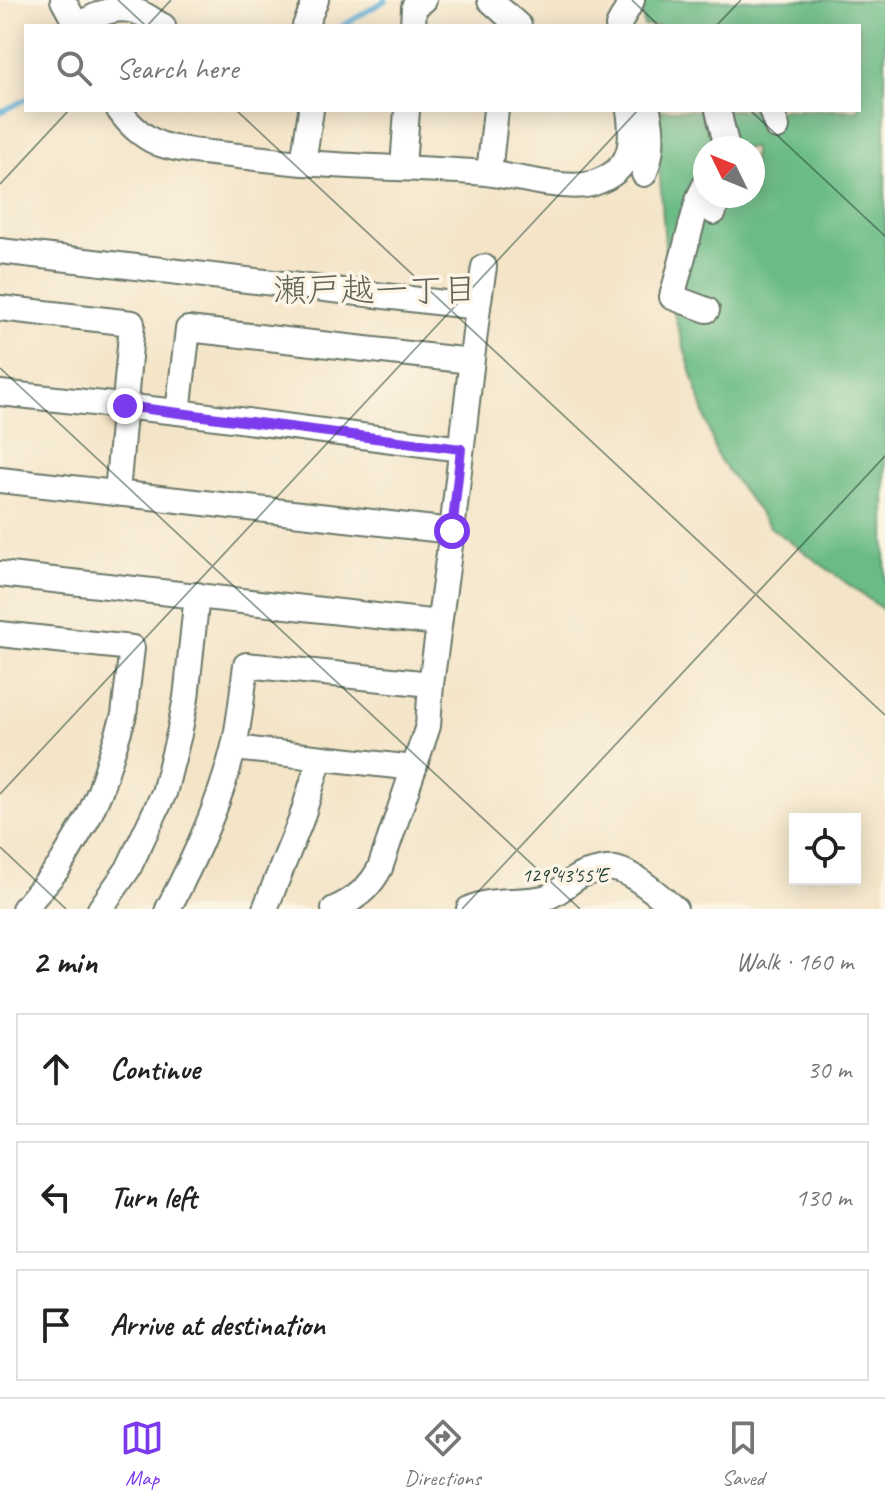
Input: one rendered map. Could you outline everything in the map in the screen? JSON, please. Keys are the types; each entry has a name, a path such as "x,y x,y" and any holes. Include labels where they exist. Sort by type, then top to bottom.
{"street":[{"path":"306,24 316,0"},
{"path":"413,24 414,7 424,0"},
{"path":"490,0 517,24"},
{"path":"619,24 632,0"},
{"path":"71,12 122,9 138,12 159,24"},
{"path":"120,112 142,135 163,146 303,163 489,173 570,186 592,184 610,176 624,164 631,148 629,112"},
{"path":"303,163 311,112"},
{"path":"403,168 407,112"},
{"path":"489,173 496,112"},
{"path":"644,174 651,150 648,112"},
{"path":"718,112 724,136"},
{"path":"696,208 672,297 707,310"},
{"path":"0,251 478,307"},
{"path":"334,909 348,903 372,883 380,868 428,726 484,267"},
{"path":"0,308 132,323 117,493"},
{"path":"178,412 188,329 471,361"},
{"path":"0,393 178,412 461,449"},
{"path":"0,480 452,531"},
{"path":"0,574 439,623"},
{"path":"100,909 128,869 164,793 186,698 197,595"},
{"path":"0,634 132,648 124,715 100,791 59,867 24,909"},
{"path":"168,909 205,834 234,748 246,665 431,684"},
{"path":"234,748 414,768"},
{"path":"265,909 301,820 320,758"},
{"path":"469,909 489,902 525,901 550,896 582,875 611,868 649,887 675,909"}],"green space":[{"path":"641,0 885,0 885,611 770,527 717,456 669,298 655,112 861,112 861,24 644,24"}],"waterway":[{"path":"345,24 386,0"},
{"path":"0,110 24,100"}],"district":[{"name":"瀬戸越一丁目","path":"375,289"}],"route":[{"path":"125,406 461,449 452,531"}]}
